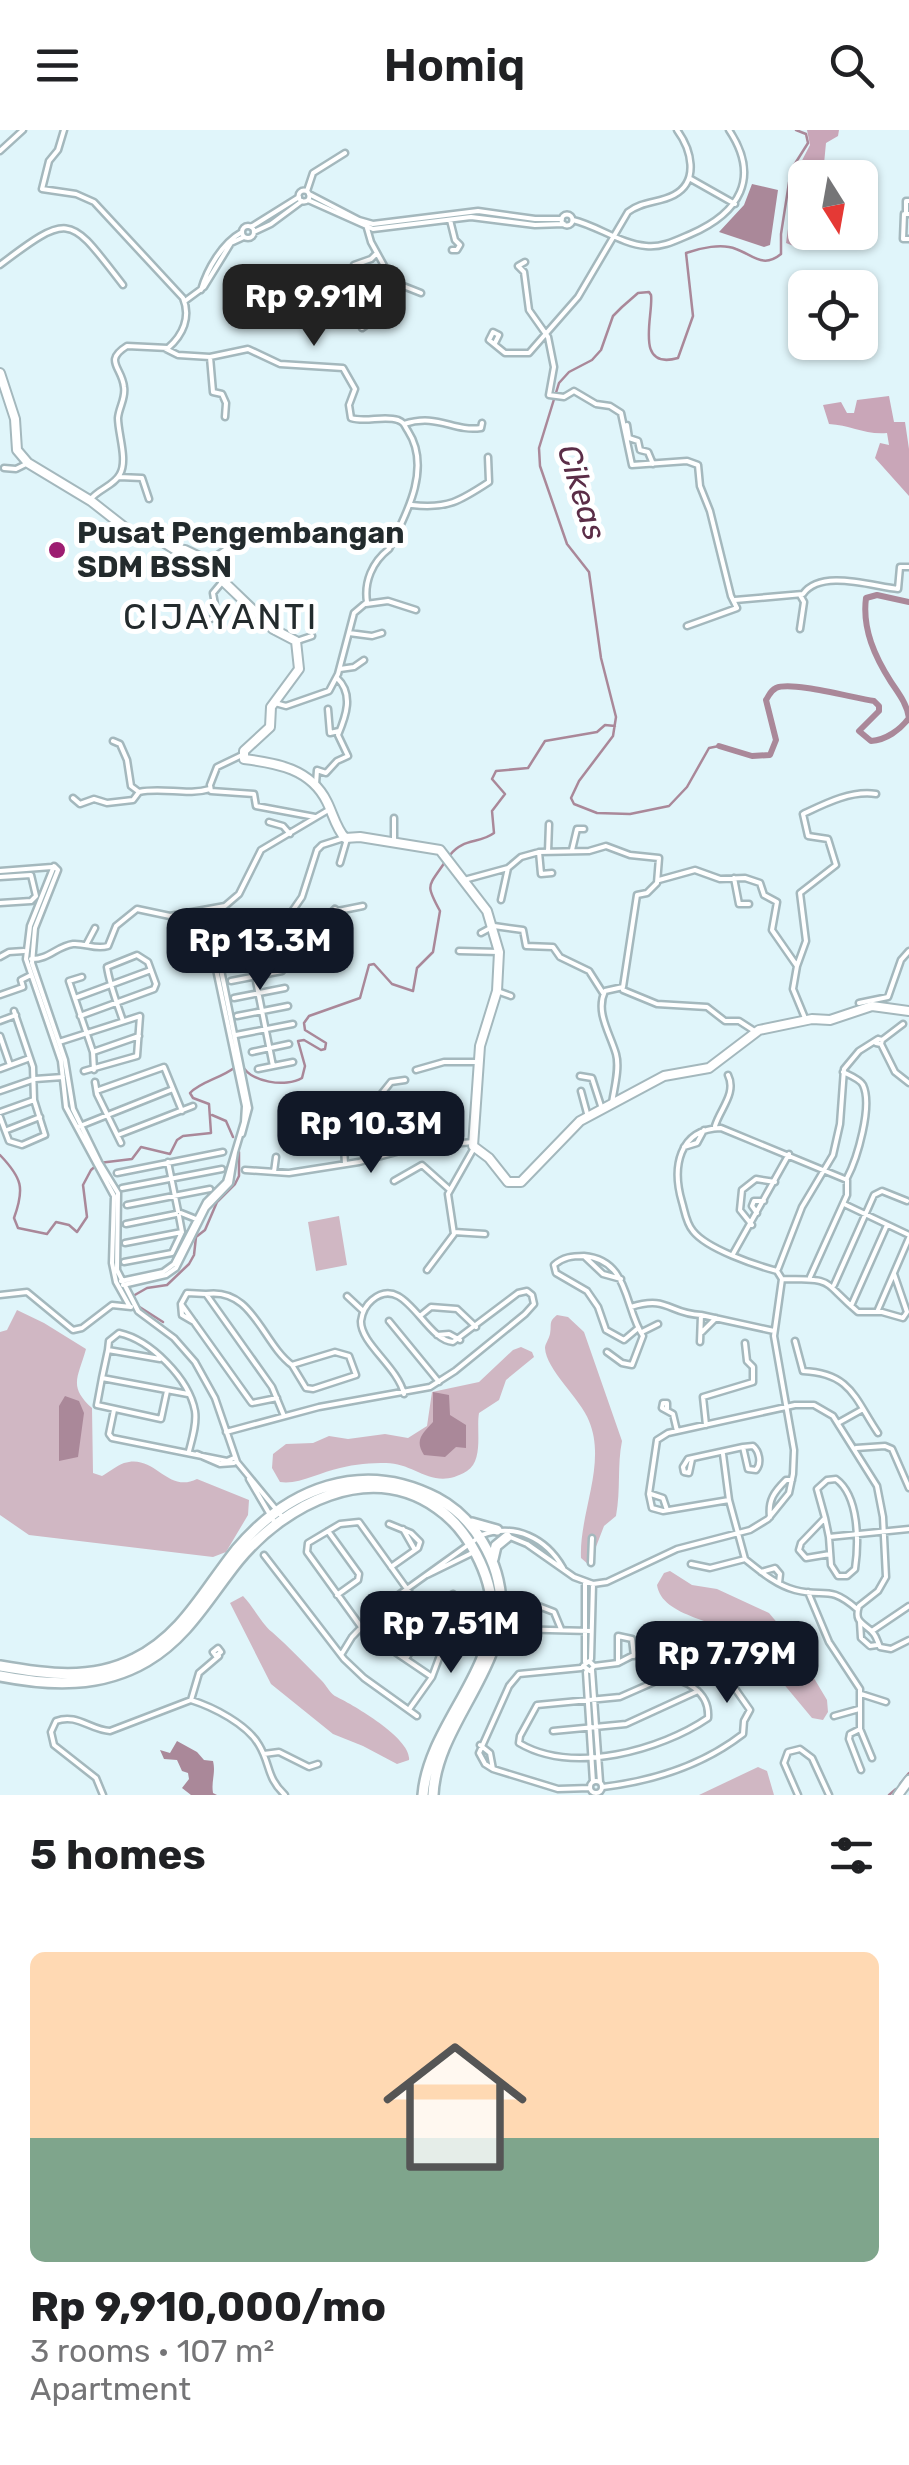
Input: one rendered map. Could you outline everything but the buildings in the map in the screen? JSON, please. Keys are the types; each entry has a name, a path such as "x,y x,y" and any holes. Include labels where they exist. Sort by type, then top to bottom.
{"main road":[{"path":"0,373 15,419 16,450 28,462 93,497 128,530 152,535 174,549 193,553 208,562 273,629 296,641 299,670 271,707 270,727 242,755 244,759 276,763 309,778 346,839 360,837 429,847 445,854 487,911 500,952 497,991 482,1036 474,1145 508,1182 516,1184 578,1122 664,1076 699,1072 712,1066 756,1032 806,1020 830,1020 861,1008 883,1006 909,1011"},
{"path":"0,1666 87,1673 120,1665 146,1653 182,1624 238,1548 277,1518 333,1492 378,1488 429,1503 482,1541 494,1567 501,1604 496,1639 431,1773 433,1795"},
{"path":"0,1676 66,1685 101,1679 146,1661 185,1631 238,1560 277,1518"},
{"path":"462,1524 497,1530"},
{"path":"424,1795 489,1633 491,1600 483,1570 466,1551 462,1524"},
{"path":"494,1567 496,1546 511,1535"},
{"path":"898,1795 909,1780"}],"street":[{"path":"0,151 24,130"},
{"path":"64,130 58,150 49,161 42,189 76,194 99,206 185,301 187,314 182,331 166,349"},
{"path":"495,343 505,354 525,354 578,297 631,208 671,197 681,190 689,178 690,160 678,130"},
{"path":"358,222 378,224 465,214 535,225 570,224 573,220 641,246 661,245 712,224 735,204 741,192 743,170 729,130"},
{"path":"243,234 244,227 272,224 305,197 314,174 345,153"},
{"path":"689,178 735,204"},
{"path":"305,197 367,228 392,228 465,214"},
{"path":"909,201 903,239 909,239"},
{"path":"450,219 454,240"},
{"path":"367,228 392,282 421,293"},
{"path":"0,265 42,232 68,229 86,238 123,285"},
{"path":"185,301 201,290 208,269 230,239 243,234 252,236 252,229"},
{"path":"354,264 370,260 377,253"},
{"path":"524,272 529,310 545,332 554,367 548,392 564,398 577,392 596,404 618,410 629,438 638,441 640,450 648,452 653,464"},
{"path":"362,328 392,282"},
{"path":"93,497 118,478 122,465 118,416 124,394 114,360 127,346 166,349 178,356 210,357 248,350 280,364 344,368 356,389 349,405 351,418 389,419 404,424 432,420 474,430 482,424"},
{"path":"210,357 213,392 225,398 224,416"},
{"path":"366,604 364,586 411,505 419,456 404,424"},
{"path":"626,424 630,463 697,462 730,596 735,600 800,594 812,584 834,582 898,589 900,568 909,568"},
{"path":"411,505 460,502 490,481 488,457"},
{"path":"4,468 18,468 28,462"},
{"path":"118,478 142,478 149,498"},
{"path":"382,538 393,540"},
{"path":"208,562 238,540"},
{"path":"211,618 216,617 214,594 223,581"},
{"path":"800,594 804,602 800,629"},
{"path":"687,626 736,610 735,600"},
{"path":"274,702 286,706 327,693 337,678 356,610 366,604 388,601 416,610"},
{"path":"205,612 214,609"},
{"path":"349,633 372,636 382,632"},
{"path":"296,641 312,636"},
{"path":"340,668 354,668 364,660"},
{"path":"316,785 318,770 326,774 327,769 348,756 339,741 347,692 337,678"},
{"path":"328,710 330,732 339,732"},
{"path":"113,741 120,744 131,786 139,792 210,789 255,795 256,806 318,818"},
{"path":"210,789 217,767 242,755"},
{"path":"73,798 80,804 94,799 107,803 133,800 139,792"},
{"path":"806,1020 793,989 796,966 806,941 800,893 836,865 828,839 808,836 803,814 854,794 876,794"},
{"path":"29,959 48,956 66,945 97,949 108,946 114,928 137,909 170,916 225,906 238,894 258,853 330,809"},
{"path":"394,818 394,842"},
{"path":"268,822 283,826 290,834"},
{"path":"548,852 550,824"},
{"path":"572,850 577,828 584,829"},
{"path":"123,1283 166,1275 176,1268 197,1222 230,1183 233,1159 249,1114 217,953 271,939 302,897 322,845 346,839 340,863"},
{"path":"464,880 508,868 539,852 610,846 630,855 659,858 659,880"},
{"path":"539,852 541,874 552,873"},
{"path":"0,874 52,867 47,890 30,926 29,959 30,975 57,1043"},
{"path":"501,900 508,868"},
{"path":"638,894 647,894 659,880 693,870 720,879 760,883 764,895 776,900 774,933 796,966"},
{"path":"0,874 30,875 34,900 0,903"},
{"path":"734,878 740,904 749,904"},
{"path":"622,989 637,885"},
{"path":"287,920 292,927 364,906"},
{"path":"481,932 494,926 525,930 527,947 553,947 560,958 589,971 603,993 602,1011 616,1056 612,1105"},
{"path":"86,945 95,928"},
{"path":"0,957 9,952 29,951"},
{"path":"459,951 500,952"},
{"path":"859,1003 888,997 900,960 909,951"},
{"path":"80,1016 116,1002 156,986 148,962 138,954 107,968 116,1002 123,1021"},
{"path":"232,965 279,955"},
{"path":"29,959 57,1043 64,1101 120,1199 116,1260 130,1307"},
{"path":"252,961 273,1066"},
{"path":"74,999 151,970"},
{"path":"231,981 282,971"},
{"path":"0,995 23,987 22,980 30,975"},
{"path":"82,977 68,982 93,1052 94,1070"},
{"path":"234,998 285,988"},
{"path":"603,993 622,989 657,1004 707,1007 725,1021 739,1021 756,1032"},
{"path":"497,991 511,996"},
{"path":"237,1016 288,1006"},
{"path":"0,1021 15,1013 30,1058 35,1078 34,1100 46,1135 18,1145 9,1142 0,1115 34,1100"},
{"path":"57,1043 140,1016 137,1056 84,1071"},
{"path":"233,1036 293,1024"},
{"path":"777,1271 798,1216 839,1134 843,1072 859,1051 903,1024"},
{"path":"0,1036 10,1065"},
{"path":"93,1052 139,1036"},
{"path":"880,1041 895,1072 909,1083"},
{"path":"252,1052 290,1044"},
{"path":"0,1069 30,1058"},
{"path":"258,1069 293,1062"},
{"path":"416,1070 450,1062 479,1062"},
{"path":"99,1090 164,1068 182,1110"},
{"path":"810,1277 844,1204 847,1180 862,1137 862,1083 843,1072"},
{"path":"580,1076 591,1076 602,1110"},
{"path":"718,1127 731,1092 728,1076"},
{"path":"0,1091 35,1078 64,1077"},
{"path":"345,1164 342,1130 352,1108 374,1102 391,1082 405,1080"},
{"path":"95,1082 121,1144"},
{"path":"79,1127 173,1089"},
{"path":"581,1091 588,1116"},
{"path":"118,1135 192,1106"},
{"path":"4,1130 40,1118"},
{"path":"341,1655 361,1627 407,1589 497,1530 594,1584 695,1543 756,1528 770,1518 783,1503 792,1480 794,1450 774,1331 782,1279 777,1271 696,1235 687,1222 677,1178 678,1160 684,1146 704,1130 718,1127 847,1180"},
{"path":"245,1170 274,1172 345,1164 415,1146 474,1145 450,1190 448,1203 454,1232 427,1270"},
{"path":"117,1173 223,1152"},
{"path":"733,1254 789,1154"},
{"path":"274,1172 276,1158"},
{"path":"124,1262 172,1253 182,1232 168,1162"},
{"path":"394,1181 422,1165 450,1190"},
{"path":"122,1188 222,1169"},
{"path":"752,1224 740,1210 742,1190 756,1179 775,1182"},
{"path":"127,1205 210,1189"},
{"path":"834,1285 878,1192 907,1201"},
{"path":"844,1204 909,1237 878,1312"},
{"path":"126,1224 179,1214 197,1222"},
{"path":"851,1306 888,1224"},
{"path":"124,1243 182,1232"},
{"path":"454,1232 485,1234"},
{"path":"586,1256 603,1274 621,1279"},
{"path":"630,1346 606,1330 594,1298 587,1290 560,1277 554,1270 555,1263 562,1258 586,1256 604,1262 621,1279 640,1330"},
{"path":"782,1279 810,1277 834,1285 851,1306 864,1314 878,1312 903,1318 906,1316 894,1274"},
{"path":"123,1283 138,1310"},
{"path":"0,1295 27,1292 67,1328 75,1330 112,1305 130,1307 174,1338 195,1362 215,1398 235,1460 277,1518"},
{"path":"226,1432 336,1403 404,1394 439,1382 529,1310 534,1298 529,1292 520,1292 460,1340 447,1342 435,1336 405,1300 391,1294 380,1295 364,1310 362,1326 366,1337 399,1377 404,1394"},
{"path":"278,1397 252,1404 181,1304 187,1293 221,1294 245,1305 309,1390 348,1380 356,1373 349,1356 342,1352 292,1366"},
{"path":"206,1294 278,1397 284,1416"},
{"path":"347,1296 358,1309 364,1310"},
{"path":"630,1306 658,1301 690,1315 774,1331"},
{"path":"420,1316 431,1307 457,1309 476,1327"},
{"path":"700,1342 701,1315"},
{"path":"702,1332 716,1318"},
{"path":"389,1321 439,1382"},
{"path":"607,1352 630,1366 630,1346 640,1330 658,1324"},
{"path":"630,1346 640,1330"},
{"path":"167,1391 161,1419 98,1405 110,1338 122,1333 142,1343 188,1394 196,1415 189,1451"},
{"path":"794,1340 804,1371 841,1380 878,1434"},
{"path":"706,1425 702,1397 754,1382 745,1342"},
{"path":"108,1350 160,1359"},
{"path":"102,1378 188,1394"},
{"path":"729,1500 667,1510 652,1508 649,1494 657,1440 677,1431 784,1408 814,1405 828,1411 875,1482 884,1532 886,1577 878,1591 857,1609"},
{"path":"667,1409 677,1431"},
{"path":"838,1423 863,1409"},
{"path":"114,1410 111,1438 189,1451 215,1460 235,1460"},
{"path":"693,1458 722,1454 743,1447 753,1446 760,1464 756,1470 748,1469 743,1447"},
{"path":"853,1448 892,1449 909,1488"},
{"path":"722,1454 729,1500 745,1559 779,1584 808,1592 834,1592 857,1609 859,1631 870,1646 891,1649 909,1640"},
{"path":"249,1479 277,1518"},
{"path":"836,1479 850,1496 856,1534 856,1562 852,1573 842,1577 836,1574 830,1554 817,1489 828,1480 836,1479"},
{"path":"770,1518 769,1504 775,1490 786,1480 792,1480"},
{"path":"649,1494 663,1498 667,1510"},
{"path":"825,1518 799,1550 806,1558 830,1554"},
{"path":"410,1708 432,1677 446,1643 359,1522 345,1522 306,1548 361,1627 432,1677"},
{"path":"389,1524 419,1540 420,1546 391,1566"},
{"path":"402,1529 415,1550"},
{"path":"829,1537 909,1529"},
{"path":"328,1531 359,1574 358,1580 337,1595"},
{"path":"466,1551 482,1541 531,1535 563,1568"},
{"path":"591,1563 592,1538"},
{"path":"264,1554 341,1655 364,1678 417,1716"},
{"path":"690,1564 710,1568 745,1559"},
{"path":"761,1572 775,1568 780,1574 779,1584"},
{"path":"585,1582 582,1631 599,1784 597,1793 590,1788"},
{"path":"588,1666 594,1584"},
{"path":"808,1592 829,1642 857,1683 861,1694 860,1729 872,1758"},
{"path":"425,1612 453,1594 458,1598 459,1620"},
{"path":"534,1630 538,1605 554,1612 561,1630"},
{"path":"872,1631 909,1606"},
{"path":"860,1622 872,1631 878,1645"},
{"path":"509,1629 590,1631"},
{"path":"392,1649 408,1636 414,1644 406,1659"},
{"path":"618,1663 618,1636 632,1639 634,1656"},
{"path":"334,1647 352,1637"},
{"path":"665,1644 711,1660 726,1674 750,1712 744,1721 744,1734 652,1780 590,1788 558,1788 493,1769 481,1757 480,1744 510,1682 519,1674 588,1666 618,1663 652,1646 665,1644"},
{"path":"191,1700 199,1673 219,1656"},
{"path":"667,1678 688,1683 698,1691 710,1713 706,1720 643,1750 563,1756 519,1742 535,1706 627,1695 667,1678"},
{"path":"554,1731 636,1722 698,1691"},
{"path":"861,1694 886,1702"},
{"path":"191,1700 251,1734 264,1754 270,1779 285,1795"},
{"path":"103,1795 96,1778 54,1746 51,1732 56,1721 72,1718 110,1731 191,1700"},
{"path":"834,1716 859,1708"},
{"path":"860,1729 850,1734 849,1739 861,1770"},
{"path":"480,1744 492,1757 493,1769"},
{"path":"798,1795 784,1763 788,1752 800,1748 812,1758 829,1795"},
{"path":"264,1754 279,1752 309,1766 318,1764"}],"shaded area":[{"path":"807,130 839,130 838,136 826,143 824,160 802,160 810,145"},
{"path":"752,184 778,190 770,245 764,247 719,232 744,205"},
{"path":"889,396 894,422 905,422 909,496 875,458 880,443 889,445 887,433 829,424 823,405 841,402 847,413 854,413 857,400"},
{"path":"339,1216 347,1265 316,1271 308,1222"},
{"path":"17,1310 86,1349 77,1387 92,1408 93,1473 102,1476 121,1464 135,1461 177,1481 197,1479 249,1500 248,1515 226,1552 213,1557 29,1535 0,1515 0,1332 7,1330"},
{"path":"557,1315 568,1317 584,1332 622,1441 616,1516 604,1526 589,1565 581,1558 594,1471 594,1437 585,1412 547,1357 545,1346 551,1321"},
{"path":"521,1347 534,1357 506,1380 499,1400 479,1413 476,1460 455,1477 434,1478 386,1463 346,1467 280,1482 272,1468 273,1454 286,1444 313,1443 329,1436 348,1439 385,1434 408,1438 427,1426 432,1392 479,1382"},
{"path":"433,1392 449,1395 450,1415 466,1425 466,1448 456,1447 445,1457 424,1455 420,1445 421,1437 433,1422"},
{"path":"65,1396 79,1401 84,1413 78,1457 59,1461 59,1406"},
{"path":"670,1571 692,1585 717,1589 769,1613 790,1638 827,1700 828,1712 823,1720 812,1718 747,1640 670,1605 657,1585 664,1573"},
{"path":"243,1596 268,1628 332,1694 392,1733 408,1752 409,1760 397,1764 333,1734 271,1684 230,1603"},
{"path":"177,1741 204,1760 213,1761 213,1793 217,1795 191,1795 182,1788 189,1779 188,1773 182,1771 177,1760 164,1759 160,1750 170,1753"},
{"path":"758,1767 767,1771 774,1795 699,1795"}],"waterway":[{"name":"Cikeas","path":"719,746 709,748 687,787 669,806 630,814 597,813 574,804 571,798 579,781 613,736 616,717 601,658 589,572 567,544 540,466 539,448 559,383 601,350 613,316 638,293 651,295 650,349 664,360 678,358 693,316 686,253 718,246 763,261 781,254 791,170 808,143 806,134 796,130"},
{"path":"719,746 752,756 770,755 776,740 766,700 772,690 784,686 874,701 879,711 859,731 871,741 897,730 909,718 908,713 871,642 866,598 877,595 909,602"},
{"path":"450,855 460,846 494,833 492,811 505,794 492,779 496,771 528,768 545,741 597,732 605,725 615,726"},
{"path":"242,1065 253,1076 269,1082 287,1083 302,1078 305,1066 298,1041 304,1040 321,1050 326,1043 305,1030 304,1023 309,1016 360,998 369,965 374,964 392,984 413,991 417,968 433,952 440,911 430,886 445,862"},
{"path":"0,1155 19,1184 20,1199 14,1218 18,1228 47,1234 56,1222 77,1232 87,1217 83,1185 91,1170 99,1163 132,1159 141,1147 170,1154 183,1136 211,1133 209,1104 190,1093 234,1068"},
{"path":"212,1115 226,1121 233,1137"},
{"path":"163,1322 138,1306 133,1296 147,1288 167,1285 189,1264 196,1237 205,1230 217,1202 239,1176 239,1152"},
{"path":"900,1784 909,1773"},
{"path":"889,1795 896,1789"}],"place":[{"name":"Pusat Pengembangan SDM BSSN","path":"57,550"}],"district":[{"name":"CIJAYANTI","path":"221,617"}]}
